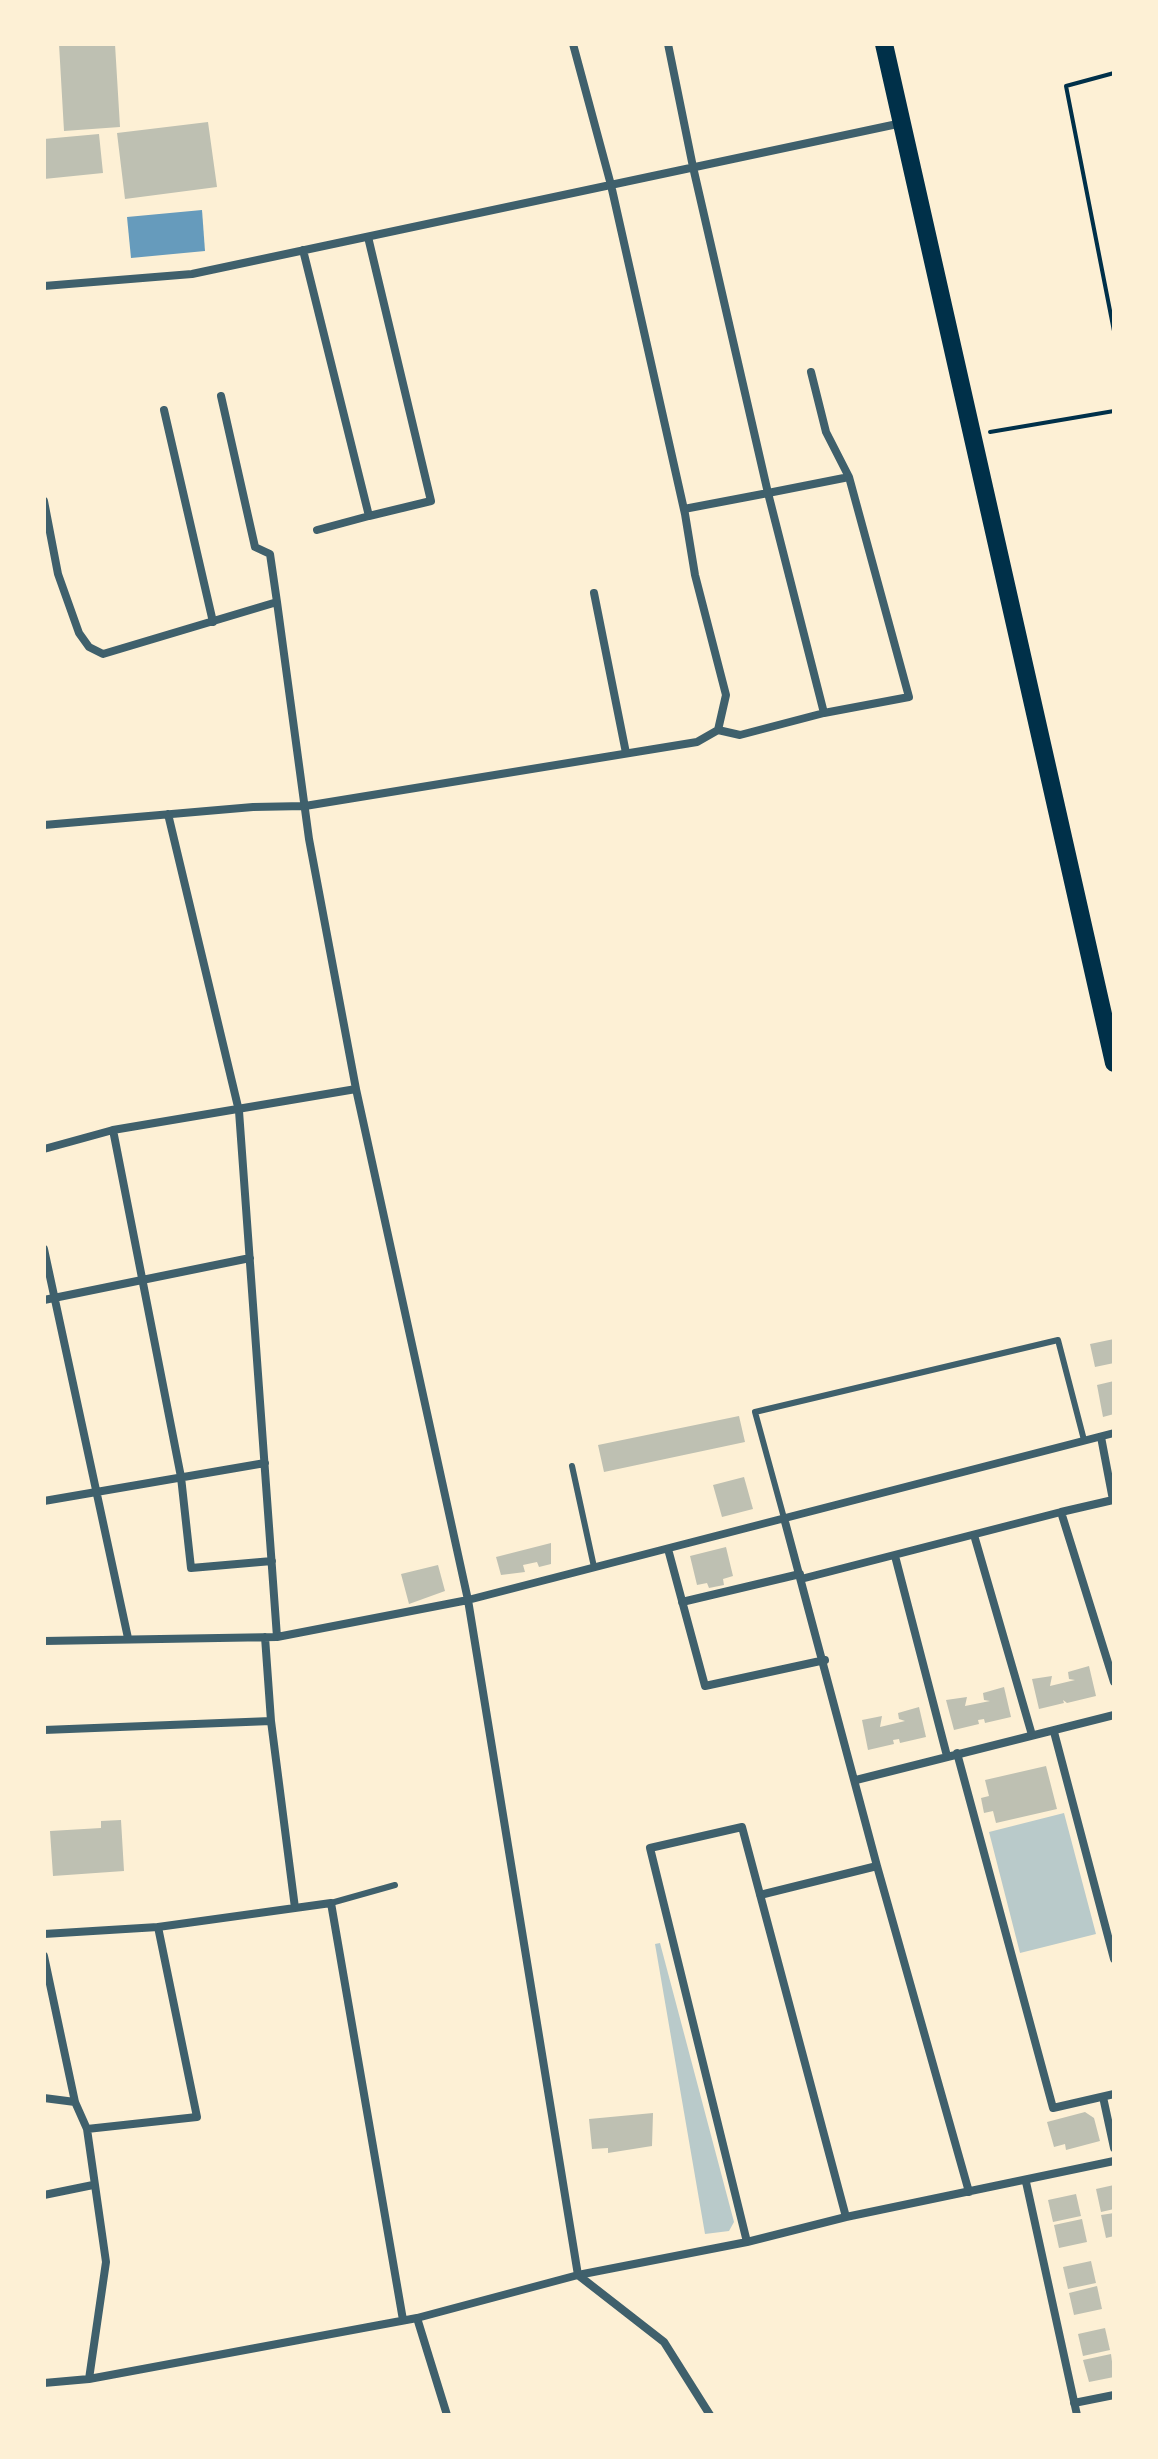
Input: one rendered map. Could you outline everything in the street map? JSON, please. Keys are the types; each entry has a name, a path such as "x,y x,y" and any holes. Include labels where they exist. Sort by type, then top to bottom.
{"main road":[{"path":"884,44 1114,1063"}],"street":[{"path":"573,44 611,185 684,509 695,575 726,695 718,730"},
{"path":"668,44 768,493 824,713"},
{"path":"44,286 192,274 902,123"},
{"path":"317,530 431,501 368,237"},
{"path":"303,250 369,516"},
{"path":"44,825 305,806 697,742 718,730 740,735 824,713 909,697 849,477 826,432 811,372"},
{"path":"221,396 255,547 270,554 305,806 356,1089 468,1600 578,2275 664,2342 710,2415"},
{"path":"164,410 213,622"},
{"path":"684,509 849,477"},
{"path":"44,501 58,574 79,633 89,647 103,654 119,652 277,602"},
{"path":"594,593 626,753"},
{"path":"168,814 239,1111 277,1637"},
{"path":"44,1149 113,1130 356,1089"},
{"path":"113,1130 181,1477 191,1568 272,1561"},
{"path":"44,1249 49,1299 98,1495 128,1638"},
{"path":"49,1299 250,1258"},
{"path":"44,1641 277,1637 468,1600 1114,1433"},
{"path":"682,1602 895,1556 1113,1500 1101,1437"},
{"path":"44,1501 98,1495 265,1463"},
{"path":"1061,1512 1114,1682"},
{"path":"784,1518 825,1660 877,1866 969,2192"},
{"path":"974,1535 1032,1735"},
{"path":"668,1549 705,1686 825,1660"},
{"path":"895,1556 1053,2108 1114,2094"},
{"path":"265,1637 271,1721 295,1908"},
{"path":"856,1780 1114,1715"},
{"path":"44,1730 271,1721"},
{"path":"1054,1732 1114,1959"},
{"path":"747,2242 650,1848 742,1827 846,2217"},
{"path":"760,1895 877,1866"},
{"path":"44,1934 158,1927 331,1903 403,2320"},
{"path":"87,2129 197,2117 158,1927"},
{"path":"44,1956 75,2102 87,2129 106,2262 89,2379"},
{"path":"1103,2097 1114,2148"},
{"path":"44,2098 75,2102"},
{"path":"44,2383 89,2379 417,2318 578,2275 747,2242 846,2217 1026,2182 1114,2161"},
{"path":"1026,2182 1077,2415"},
{"path":"44,2195 93,2185"},
{"path":"417,2318 447,2415"},
{"path":"1074,2403 1114,2395"}],"lane":[{"path":"784,1518 755,1412 1058,1340 1084,1440"},
{"path":"572,1466 594,1567"},
{"path":"331,1903 395,1885"}],"path":[{"path":"1114,73 1066,86 1114,331"},
{"path":"973,435 1114,411"}],"shaded area":[{"path":"1064,1813 1096,1934 1020,1953 989,1832"},
{"path":"660,1943 734,2222 729,2231 705,2234 655,1944"}],"water":[{"path":"202,210 205,251 131,258 127,217"}],"building":[{"path":"59,44 115,44 120,127 64,131"},
{"path":"208,122 217,187 125,199 117,133"},
{"path":"99,134 103,173 44,179 44,139"},
{"path":"1114,1339 1114,1363 1095,1367 1090,1344"},
{"path":"1114,1381 1114,1414 1103,1417 1097,1385"},
{"path":"739,1416 745,1442 604,1472 598,1445"},
{"path":"744,1477 753,1509 722,1517 713,1485"},
{"path":"551,1543 551,1564 539,1567 537,1562 523,1565 525,1572 501,1575 496,1557"},
{"path":"726,1547 733,1576 723,1579 724,1585 709,1588 707,1583 697,1585 690,1556"},
{"path":"438,1565 445,1591 409,1604 401,1574"},
{"path":"1089,1666 1096,1696 1067,1703 1063,1700 1064,1703 1039,1709 1032,1679 1052,1676 1050,1686 1075,1680 1069,1679 1068,1672"},
{"path":"1004,1687 1011,1717 985,1723 984,1719 978,1720 979,1724 954,1730 946,1700 967,1697 965,1706 990,1701 984,1700 983,1693"},
{"path":"919,1707 926,1737 900,1743 899,1739 893,1740 894,1744 868,1750 862,1720 882,1716 880,1727 905,1721 899,1719 898,1713"},
{"path":"1046,1766 1057,1809 996,1823 993,1811 984,1813 981,1798 989,1796 985,1780"},
{"path":"121,1820 124,1871 53,1876 50,1831 101,1828 101,1821"},
{"path":"1085,2112 1094,2118 1100,2141 1066,2150 1065,2144 1054,2147 1047,2122"},
{"path":"653,2113 652,2146 608,2153 608,2148 592,2149 589,2119"},
{"path":"1114,2185 1114,2209 1101,2212 1096,2189"},
{"path":"1076,2194 1081,2216 1053,2222 1048,2200"},
{"path":"1114,2213 1114,2236 1106,2238 1101,2215"},
{"path":"1082,2219 1087,2242 1059,2248 1054,2225"},
{"path":"1091,2261 1096,2283 1068,2289 1063,2267"},
{"path":"1097,2286 1102,2309 1074,2315 1069,2293"},
{"path":"1105,2328 1110,2350 1083,2356 1078,2334"},
{"path":"1111,2354 1114,2377 1089,2382 1083,2360"}]}
